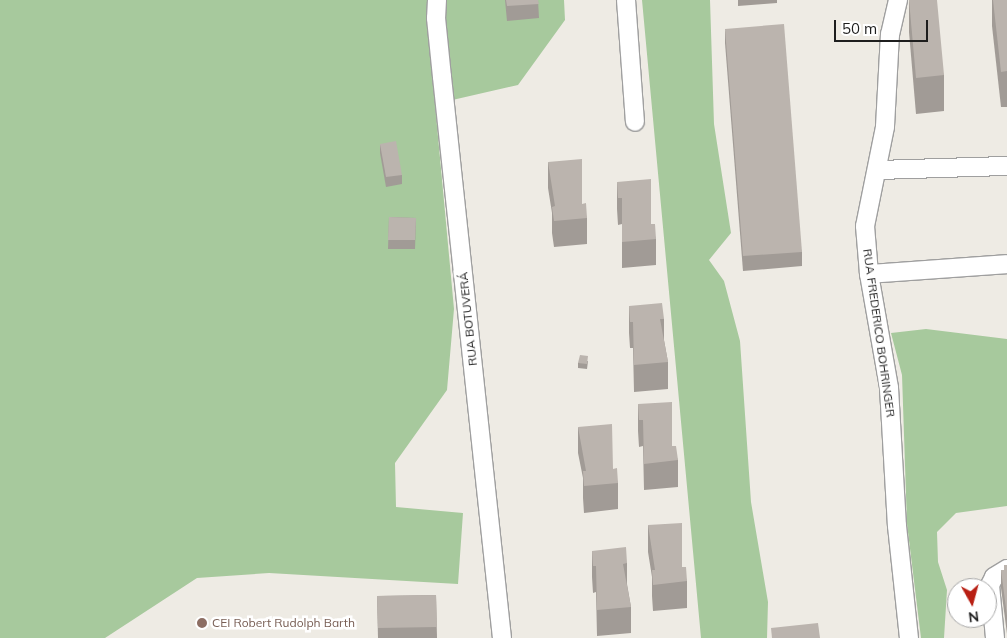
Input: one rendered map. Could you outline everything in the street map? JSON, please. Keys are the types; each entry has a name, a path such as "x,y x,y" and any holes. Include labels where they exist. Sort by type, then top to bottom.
{"street":[{"name":"RUA BOTUVERÁ","path":"437,0 438,38 502,638"},
{"path":"626,0 635,122"},
{"name":"RUA FREDERICO BOHRINGER","path":"898,0 890,34 885,127 878,170 865,226 869,274 889,388 897,526 909,638"},
{"path":"878,170 1007,166"},
{"path":"869,274 1007,264"},
{"path":"995,638 990,585 994,577 1007,570"}],"green space":[{"path":"0,0 564,0 565,20 518,85 435,104 454,309 447,390 395,463 396,507 463,513 458,584 269,573 197,578 105,638 0,638"},
{"path":"642,0 710,0 714,124 731,233 709,260 724,281 740,341 751,502 768,602 767,638 701,638"},
{"path":"926,329 1007,339 1007,506 956,513 937,532 938,562 947,590 944,638 921,638 907,524 902,375 891,333"}],"building":[{"path":"506,0 538,0 539,4 507,6"},
{"path":"909,0 937,0 944,75 916,78"},
{"path":"993,0 1007,0 1007,71 1001,72"},
{"path":"784,24 802,252 743,256 725,29"},
{"path":"396,141 402,175 386,177 380,144"},
{"path":"582,159 582,204 586,203 587,218 554,221 552,207 555,206 548,162"},
{"path":"651,179 651,224 655,224 656,239 622,242 622,198 618,198 617,182"},
{"path":"389,217 416,218 415,240 388,240"},
{"path":"662,303 664,319 660,319 668,362 634,365 633,322 630,322 629,306"},
{"path":"580,355 588,356 587,364 578,363"},
{"path":"672,402 672,446 676,446 678,460 644,464 643,420 639,420 638,404"},
{"path":"612,424 613,469 617,468 618,483 584,486 583,471 586,471 578,427"},
{"path":"682,523 682,567 686,567 687,581 653,585 652,570 655,570 648,525"},
{"path":"626,547 627,563 623,564 631,607 597,610 596,566 593,566 592,551"},
{"path":"1004,565 1007,565 1007,616 1001,570 1004,570"},
{"path":"436,595 437,627 378,628 377,596"},
{"path":"818,623 820,638 772,638 771,628"}],"place":[{"name":"CEI Robert Rudolph Barth","path":"202,623"}]}
